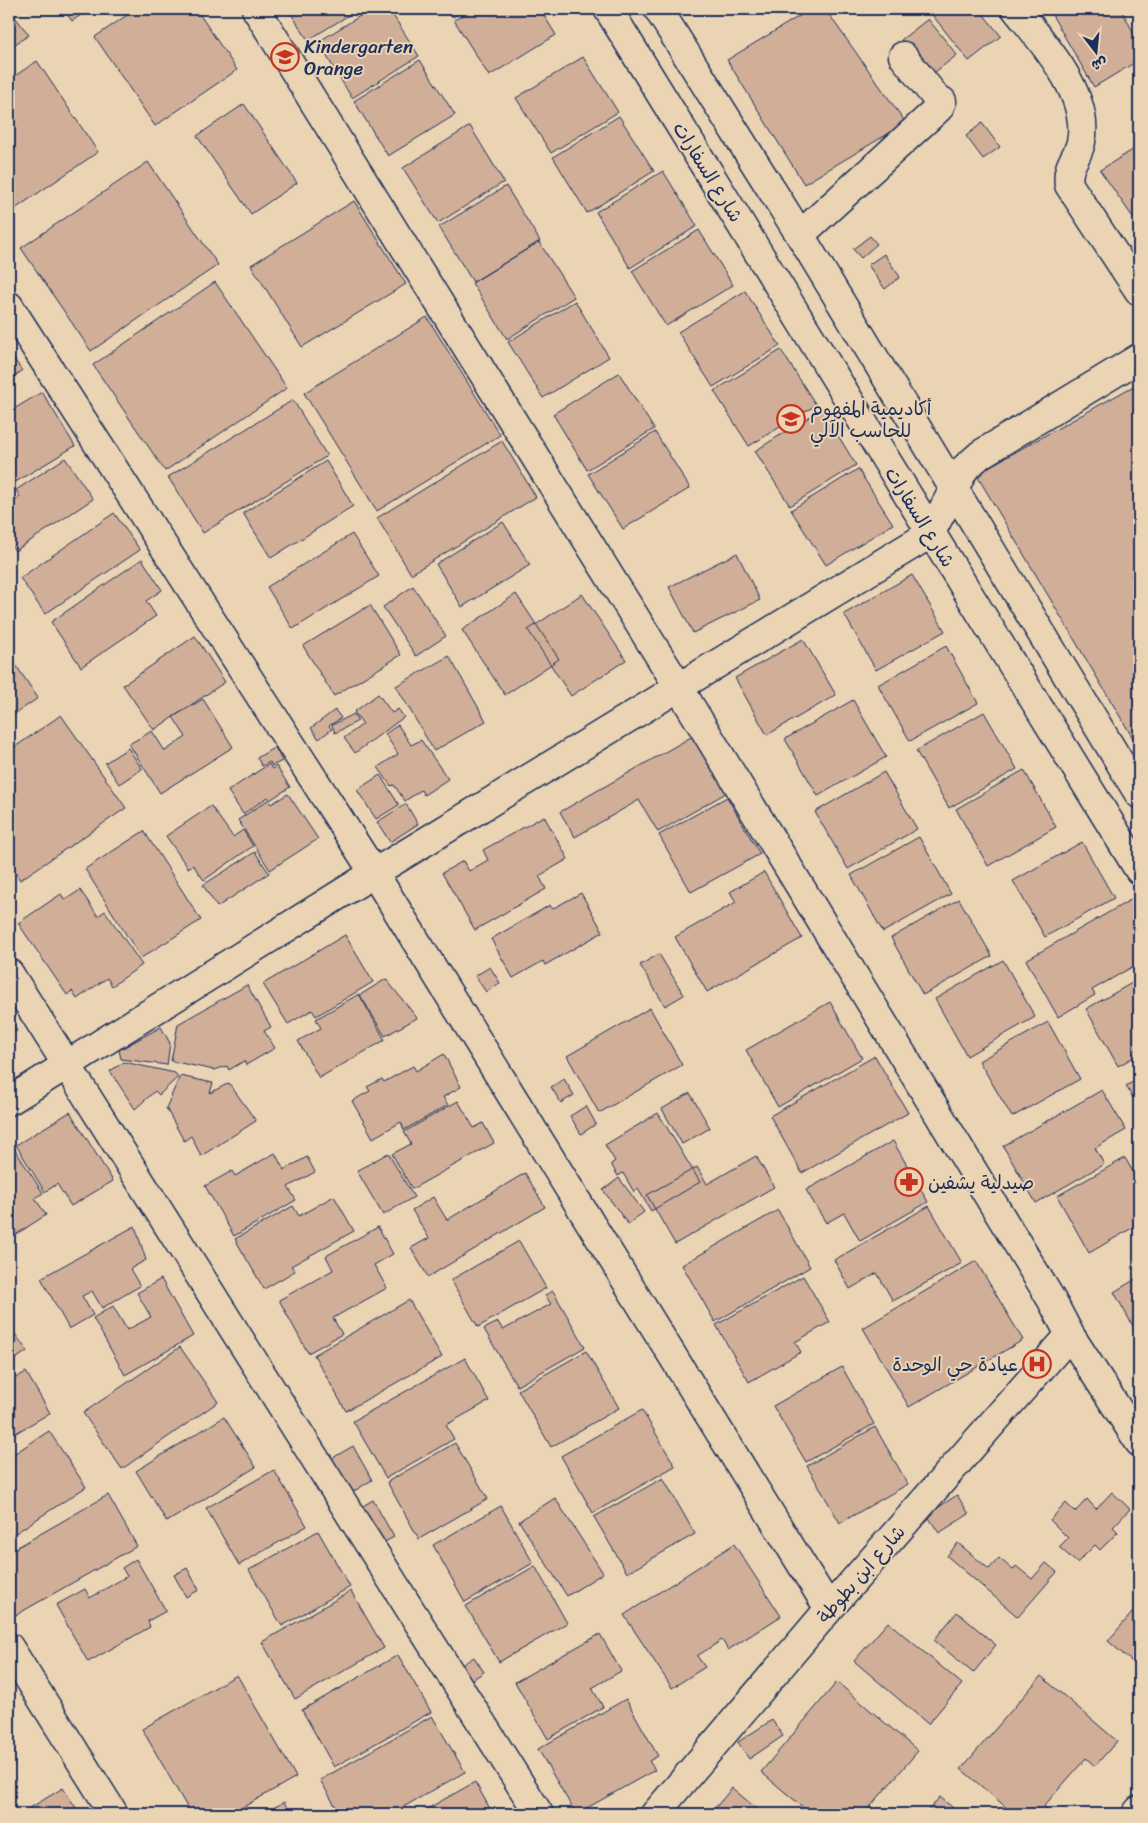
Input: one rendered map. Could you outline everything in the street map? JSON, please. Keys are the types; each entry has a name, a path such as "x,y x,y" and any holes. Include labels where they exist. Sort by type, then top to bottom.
{"street":[{"path":"256,9 678,686 1046,1291 1070,1335 1139,1442"},
{"name":"شارع السفارات","path":"608,9 930,534 1139,870"},
{"path":"658,9 800,236 1139,794"},
{"path":"1016,9 1051,53 1072,89 1081,115 1081,143 1067,173 1069,185 1139,291"},
{"path":"800,236 939,108 942,102 937,99 903,56"},
{"path":"9,306 374,873 829,1610"},
{"path":"9,1101 374,873 930,534 965,468 981,454 1139,358"},
{"path":"9,973 539,1814"},
{"name":"شارع ابن بطوطة","path":"655,1814 829,1610 1070,1335"},
{"path":"9,1647 114,1814"},
{"path":"1136,1814 1139,1810"}],"building":[{"path":"9,9 29,35 9,48"},
{"path":"63,9 90,9 72,21"},
{"path":"136,9 196,9 237,70 155,126 95,37"},
{"path":"288,9 359,9 308,40"},
{"path":"371,9 389,9 419,56 352,98 318,42"},
{"path":"448,9 466,9 453,17"},
{"path":"473,9 540,9 556,35 489,76 454,20"},
{"path":"811,9 825,9 906,123 804,184 727,60"},
{"path":"932,9 979,9 1001,36 969,61 929,11"},
{"path":"1065,9 1121,9 1139,43 1139,60 1094,87 1052,15"},
{"path":"928,19 957,55 930,76 901,40"},
{"path":"583,57 618,112 551,153 516,98"},
{"path":"420,60 455,115 388,156 354,101"},
{"path":"37,61 98,152 9,213 9,80"},
{"path":"244,104 297,183 251,214 197,136"},
{"path":"619,116 654,171 587,213 553,157"},
{"path":"982,123 1000,147 983,159 966,136"},
{"path":"470,126 504,182 438,223 403,168"},
{"path":"1139,146 1139,226 1100,170"},
{"path":"148,162 218,265 91,351 21,248"},
{"path":"663,171 697,226 630,268 596,212"},
{"path":"506,186 540,241 473,282 439,227"},
{"path":"354,201 406,284 302,347 251,265"},
{"path":"699,230 733,285 666,326 632,271"},
{"path":"870,236 877,244 861,258 853,249"},
{"path":"539,242 574,297 507,339 472,283"},
{"path":"884,254 900,277 885,289 868,265"},
{"path":"215,282 287,388 165,471 93,365"},
{"path":"745,291 780,346 713,387 678,332"},
{"path":"575,301 609,357 543,398 508,342"},
{"path":"427,317 500,435 377,511 304,393"},
{"path":"781,350 816,405 749,446 714,391"},
{"path":"9,351 22,371 9,380"},
{"path":"619,373 654,429 587,470 553,414"},
{"path":"1139,383 1139,570 1131,575 1139,588 1139,744 1137,745 976,474"},
{"path":"42,392 75,446 9,486 9,412"},
{"path":"293,400 327,456 203,533 168,477"},
{"path":"822,409 856,465 790,506 755,451"},
{"path":"655,432 690,488 623,529 588,474"},
{"path":"502,441 536,497 411,574 377,518"},
{"path":"65,458 93,499 15,551 9,541 9,505 20,497 16,490"},
{"path":"326,461 353,506 271,558 243,513"},
{"path":"858,469 893,524 826,565 791,510"},
{"path":"114,513 140,550 45,614 20,578"},
{"path":"503,522 530,565 462,607 436,564"},
{"path":"352,534 379,576 293,629 267,587"},
{"path":"737,553 760,600 693,633 669,587"},
{"path":"142,559 162,590 146,601 156,616 81,667 51,622"},
{"path":"912,575 945,631 876,670 844,614"},
{"path":"413,586 446,636 416,656 383,607"},
{"path":"516,594 559,659 505,695 462,630"},
{"path":"582,594 626,660 571,696 528,630"},
{"path":"370,605 401,655 334,696 303,646"},
{"path":"195,636 225,682 154,730 123,685"},
{"path":"803,639 836,695 767,735 735,678"},
{"path":"946,646 978,703 910,741 878,685"},
{"path":"9,655 38,698 9,718"},
{"path":"449,656 486,721 434,751 396,686"},
{"path":"378,694 392,713 398,709 404,717 355,753 344,738 363,724 354,712"},
{"path":"203,699 233,747 160,793 129,744 152,731 165,751 186,737 173,717"},
{"path":"853,700 886,757 818,796 785,739"},
{"path":"335,710 341,718 329,726 332,729 319,739 311,728"},
{"path":"984,712 1017,769 949,808 916,751"},
{"path":"354,714 358,721 335,733 332,725"},
{"path":"61,715 126,808 20,880 9,863 9,751"},
{"path":"398,725 411,745 421,740 448,779 424,795 421,790 405,801 394,785 391,786 378,767 398,754 385,734"},
{"path":"693,736 726,793 658,832 639,800 575,837 560,812"},
{"path":"275,747 282,761 272,766 270,762 262,766 257,758"},
{"path":"128,748 142,769 119,784 105,763"},
{"path":"269,764 272,769 276,766 290,787 270,800 268,797 243,814 228,791"},
{"path":"1024,770 1056,827 988,866 956,809"},
{"path":"884,772 917,829 848,869 815,812"},
{"path":"380,775 399,805 376,819 357,790"},
{"path":"288,794 318,839 270,870 238,820 268,800 271,804"},
{"path":"727,797 760,854 691,892 659,835"},
{"path":"406,804 418,824 390,842 377,822"},
{"path":"211,806 233,837 243,830 253,846 204,880 193,865 188,868 166,836"},
{"path":"544,816 568,859 539,876 546,889 475,930 442,873 463,861 469,871 488,860 483,850"},
{"path":"144,831 201,920 141,958 85,869"},
{"path":"919,837 951,894 883,932 851,875"},
{"path":"1082,842 1114,898 1045,937 1013,881"},
{"path":"255,852 269,873 217,907 203,885"},
{"path":"764,872 802,938 707,992 675,937 736,902 730,892"},
{"path":"80,890 98,916 105,911 142,965 112,986 107,978 77,999 72,991 67,995 18,923 61,894 65,900"},
{"path":"581,893 603,932 545,965 543,961 513,978 491,939 550,905 552,909"},
{"path":"959,899 992,956 923,995 891,938"},
{"path":"1132,899 1139,912 1139,963 1092,990 1095,995 1058,1017 1026,960"},
{"path":"345,935 373,982 316,1016 312,1010 288,1024 263,984"},
{"path":"659,954 684,995 665,1006 640,965"},
{"path":"1003,960 1035,1017 967,1056 935,999"},
{"path":"490,967 500,983 486,992 475,976"},
{"path":"386,979 417,1018 385,1036 360,995"},
{"path":"1139,979 1139,1054 1118,1066 1086,1009"},
{"path":"247,985 271,1027 264,1031 275,1048 246,1065 244,1061 229,1070 227,1066 214,1070 171,1061 178,1024"},
{"path":"359,994 385,1040 319,1078 298,1041 321,1028 316,1019"},
{"path":"830,1002 862,1058 778,1107 746,1050"},
{"path":"650,1008 682,1065 599,1113 567,1056"},
{"path":"9,1017 17,1031 9,1036"},
{"path":"1048,1022 1080,1079 1012,1117 979,1061"},
{"path":"161,1027 170,1043 167,1065 121,1059 119,1050"},
{"path":"444,1054 461,1087 443,1097 448,1105 404,1130 401,1122 373,1138 352,1101 370,1091 367,1087 382,1079 384,1082 413,1066 416,1071"},
{"path":"875,1056 908,1113 802,1173 770,1116"},
{"path":"124,1062 175,1073 178,1077 159,1095 155,1091 135,1109 110,1071"},
{"path":"180,1076 213,1083 210,1093 229,1083 256,1121 201,1156 191,1136 184,1141 166,1108"},
{"path":"1139,1078 1139,1108 1126,1086"},
{"path":"564,1079 574,1095 561,1103 551,1087"},
{"path":"1102,1090 1126,1130 1095,1148 1104,1164 1036,1203 1003,1146"},
{"path":"690,1093 710,1128 682,1144 662,1109"},
{"path":"458,1101 474,1128 483,1123 494,1143 412,1189 392,1154 411,1144 404,1132"},
{"path":"586,1106 596,1124 581,1134 570,1116"},
{"path":"70,1112 113,1181 71,1206 57,1184 45,1192 16,1145"},
{"path":"658,1113 700,1182 651,1211 638,1189 634,1192 623,1173 618,1176 611,1164 615,1161 605,1145"},
{"path":"893,1141 928,1202 860,1241 844,1213 826,1223 806,1190"},
{"path":"10,1142 43,1193 35,1198 46,1215 9,1239"},
{"path":"275,1153 284,1170 307,1157 315,1172 288,1187 296,1200 234,1236 205,1186 232,1171 235,1176"},
{"path":"388,1153 414,1197 383,1215 357,1171"},
{"path":"756,1156 774,1187 675,1244 647,1195 697,1167 707,1184"},
{"path":"1125,1158 1139,1182 1139,1224 1089,1253 1057,1196"},
{"path":"525,1173 545,1207 428,1277 411,1248 429,1238 412,1210 433,1197 447,1220"},
{"path":"619,1178 644,1212 628,1224 603,1190"},
{"path":"334,1196 354,1231 291,1266 295,1271 264,1289 235,1239 293,1206 299,1216"},
{"path":"929,1206 962,1263 893,1301 877,1273 850,1289 834,1260"},
{"path":"778,1210 810,1267 715,1322 682,1265"},
{"path":"135,1226 146,1260 130,1269 140,1286 102,1308 92,1291 82,1296 93,1315 69,1329 41,1278"},
{"path":"378,1227 393,1254 374,1265 387,1288 333,1318 342,1334 308,1353 279,1300 333,1270 326,1256"},
{"path":"519,1241 546,1288 478,1327 451,1280"},
{"path":"976,1261 1023,1340 909,1407 863,1328"},
{"path":"803,1276 830,1322 795,1342 801,1352 749,1382 716,1325"},
{"path":"1139,1277 1139,1337 1114,1292"},
{"path":"161,1279 193,1336 125,1375 93,1318 113,1306 127,1330 151,1317 137,1293"},
{"path":"553,1291 585,1347 517,1386 484,1329 498,1322 503,1330 551,1304 545,1295"},
{"path":"409,1300 442,1357 346,1411 314,1355"},
{"path":"9,1325 27,1351 9,1364"},
{"path":"180,1347 218,1402 122,1469 83,1413"},
{"path":"586,1351 619,1408 551,1447 518,1390"},
{"path":"465,1358 489,1401 446,1425 454,1439 386,1478 353,1421"},
{"path":"842,1367 874,1424 806,1462 773,1406"},
{"path":"26,1372 50,1413 9,1437 9,1382"},
{"path":"642,1410 675,1466 593,1513 561,1456"},
{"path":"224,1417 256,1467 167,1522 136,1471"},
{"path":"875,1427 908,1484 840,1523 807,1466"},
{"path":"49,1431 86,1487 11,1536 9,1533 9,1457"},
{"path":"455,1443 488,1499 419,1539 387,1482"},
{"path":"353,1446 372,1480 351,1493 331,1459"},
{"path":"274,1470 307,1526 239,1565 206,1508"},
{"path":"663,1478 695,1534 627,1573 594,1517"},
{"path":"1112,1492 1130,1509 1113,1527 1118,1532 1100,1550 1095,1545 1077,1563 1059,1547 1068,1538 1050,1520 1066,1503 1075,1512 1087,1499 1096,1509"},
{"path":"108,1495 137,1546 16,1615 9,1602 9,1552"},
{"path":"957,1495 969,1514 939,1533 927,1515"},
{"path":"555,1498 603,1573 567,1596 519,1521"},
{"path":"373,1500 394,1537 379,1545 358,1509"},
{"path":"501,1506 533,1563 465,1602 433,1545"},
{"path":"318,1531 350,1587 282,1626 249,1570"},
{"path":"958,1543 989,1569 999,1558 1013,1570 1016,1566 1032,1579 1046,1563 1057,1572 1018,1617 947,1556"},
{"path":"734,1544 781,1616 728,1650 722,1640 697,1656 705,1667 672,1688 624,1615"},
{"path":"136,1559 166,1611 148,1621 150,1627 88,1662 56,1605 85,1589 90,1598 127,1576 122,1568"},
{"path":"535,1566 567,1623 499,1662 466,1606"},
{"path":"187,1568 199,1590 186,1597 174,1575"},
{"path":"351,1591 384,1648 295,1699 262,1642"},
{"path":"1139,1607 1139,1668 1108,1641"},
{"path":"957,1612 996,1645 973,1673 934,1640"},
{"path":"888,1622 962,1684 928,1724 854,1661"},
{"path":"600,1634 621,1671 592,1688 603,1707 548,1739 515,1682"},
{"path":"398,1655 431,1712 334,1767 302,1710"},
{"path":"474,1657 484,1672 467,1683 457,1668"},
{"path":"237,1675 296,1777 231,1814 191,1814 142,1729"},
{"path":"1041,1676 1117,1741 1095,1766 1086,1758 1044,1806 1052,1814 1014,1814 961,1769"},
{"path":"837,1682 918,1751 864,1814 811,1814 761,1772"},
{"path":"626,1699 658,1756 649,1761 655,1770 576,1814 538,1749"},
{"path":"432,1716 465,1772 391,1814 340,1814 320,1780"},
{"path":"772,1720 783,1736 749,1759 738,1742"},
{"path":"475,1782 493,1814 418,1814"},
{"path":"63,1788 80,1814 20,1814"},
{"path":"732,1788 763,1814 710,1814"},
{"path":"940,1797 960,1814 925,1814"},
{"path":"284,1802 291,1814 263,1814"}],"place":[{"name":"Kindergarten Orange","path":"285,57"},
{"name":"أكاديمية المفهوم للحاسب الآلي","path":"791,419"},
{"name":"صيدلية يشفين","path":"909,1182"},
{"name":"عيادة حي الوحدة","path":"1037,1364"}]}
